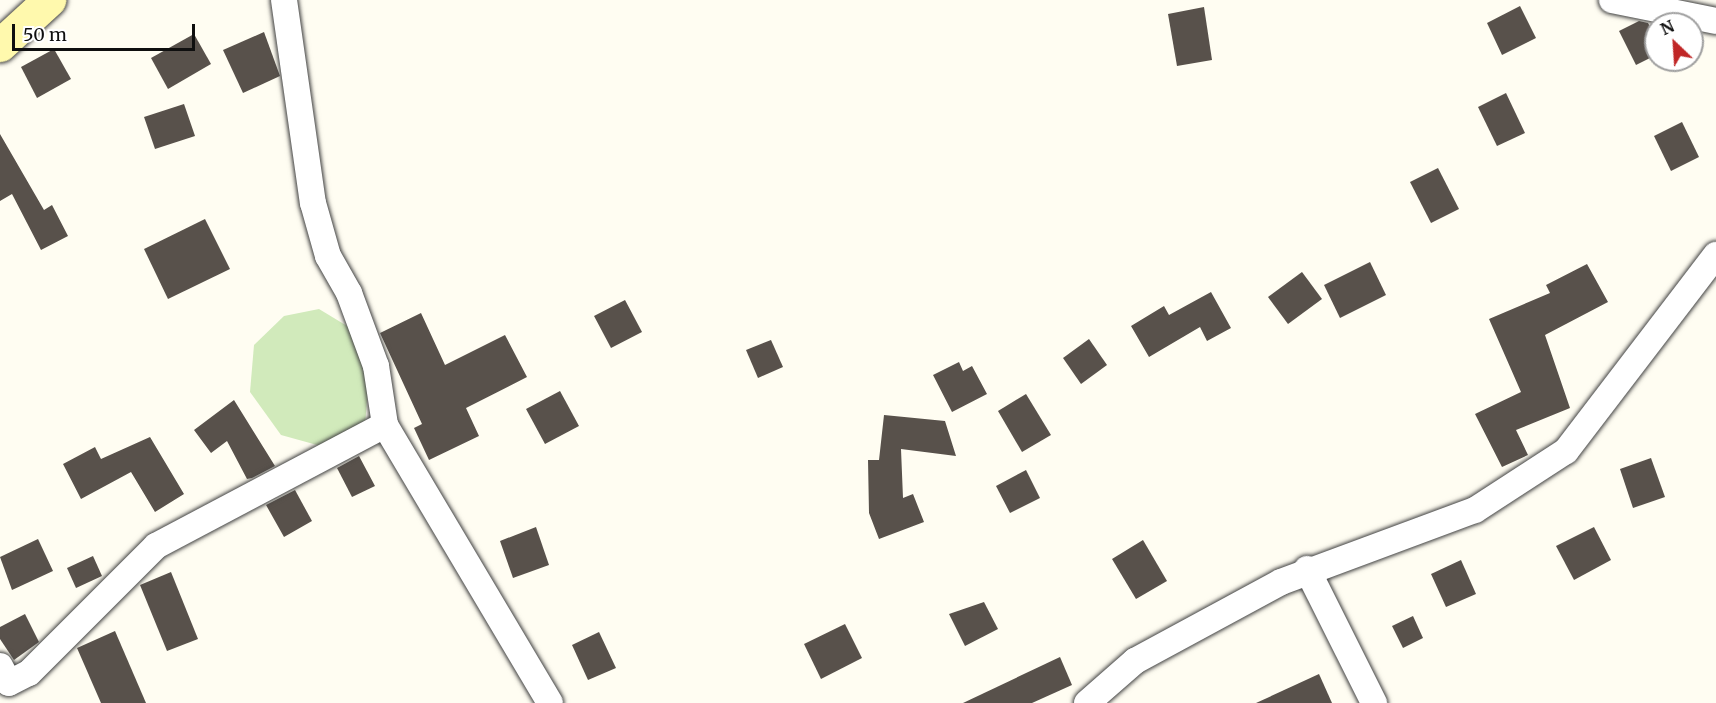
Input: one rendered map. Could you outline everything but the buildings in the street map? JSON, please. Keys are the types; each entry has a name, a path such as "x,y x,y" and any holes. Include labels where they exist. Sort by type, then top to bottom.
{"main road":[{"path":"0,45 49,0"}],"street":[{"path":"284,0 313,203 328,256 349,293 376,366 385,425 550,703"},
{"path":"1612,0 1716,21"},
{"path":"1087,703 1135,661 1307,569 1475,510 1566,450 1716,255"},
{"path":"0,666 9,683 29,673 156,546 385,425"},
{"path":"1307,569 1374,703"}],"green space":[{"path":"319,309 357,332 369,379 365,424 328,448 281,435 250,392 254,345 284,316"}]}
